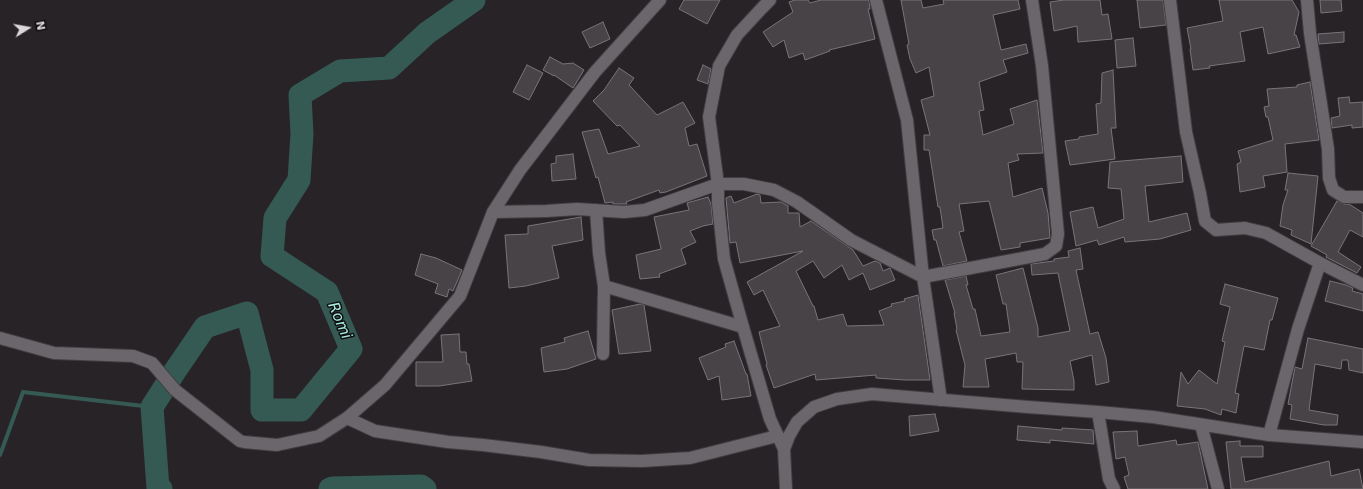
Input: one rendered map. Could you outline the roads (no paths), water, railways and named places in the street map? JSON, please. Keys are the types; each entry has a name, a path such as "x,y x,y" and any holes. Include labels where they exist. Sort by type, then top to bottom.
{"street":[{"path":"0,338 54,353 133,356 152,363 175,390 240,441 277,445 319,436 347,418 385,385 460,296 493,212 520,170 595,72 660,0"},
{"path":"770,0 737,35 719,66 709,117 718,184 718,204 724,259 742,327 770,419 784,449"},
{"path":"876,0 907,120 923,277 941,400"},
{"path":"493,212 546,211 577,208 624,212 645,210 718,184 744,184 774,190 797,202 851,240 923,277 1045,254 1056,246 1058,234 1042,66 1032,0"},
{"path":"1170,0 1186,132 1205,221 1216,230 1245,228 1266,232 1320,263 1363,284"},
{"path":"1308,0 1310,33 1328,149 1329,178 1333,190 1344,197 1363,197"},
{"path":"596,210 599,253 604,286 603,354"},
{"path":"1269,435 1298,328 1320,263"},
{"path":"604,286 742,327"},
{"path":"786,489 784,449 788,436 797,422 814,407 837,399 872,394 1153,417 1269,435 1363,442"},
{"path":"1098,412 1109,480 1114,489"},
{"path":"347,418 375,431 448,442 541,452 589,460 642,461 690,458 777,436"},
{"path":"1201,425 1218,489"}],"waterway":[{"name":"Romi","path":"161,489 158,488 152,407 205,327 247,313 262,370 262,410 301,410 351,349 327,292 272,256 275,218 299,180 302,134 300,95 340,71 389,68 427,33 474,0"},
{"path":"0,455 23,392 152,407"},
{"name":"Romi","path":"330,489 421,486 425,489"}]}
